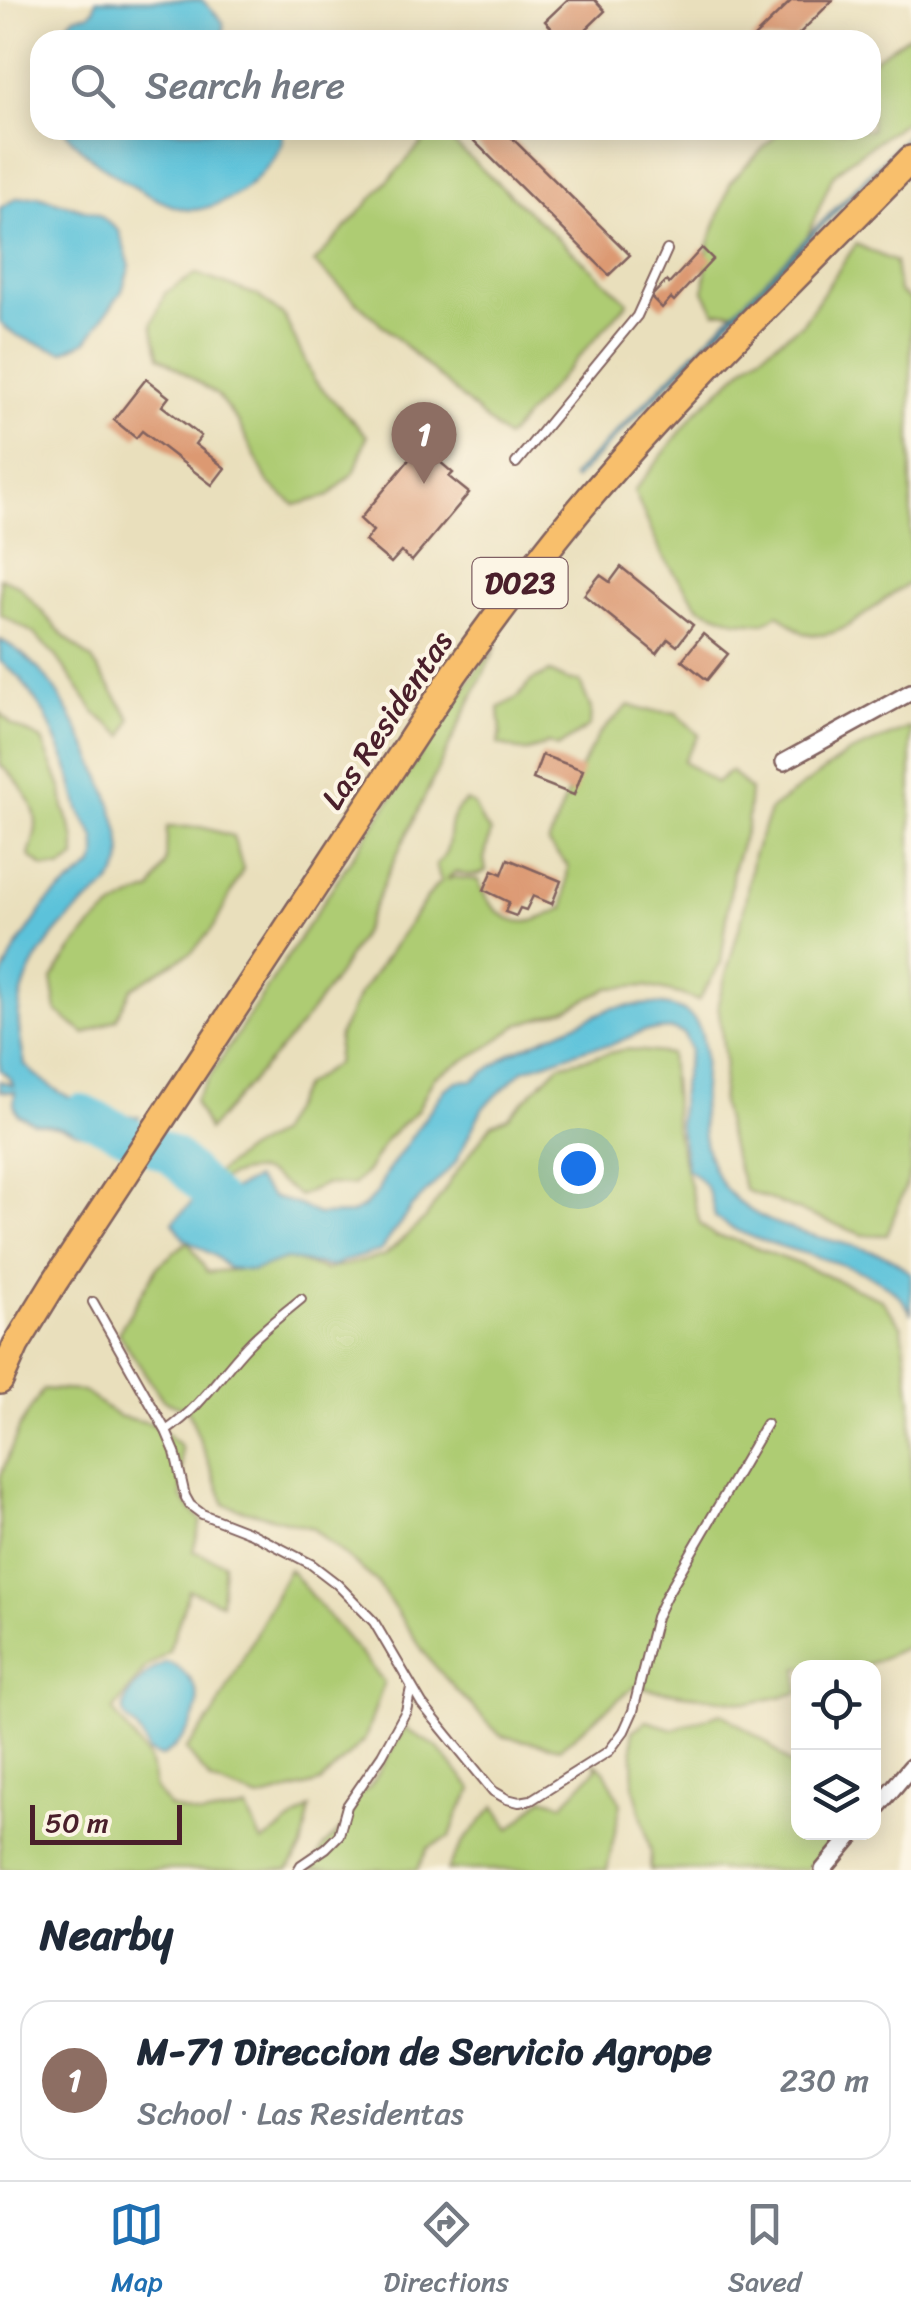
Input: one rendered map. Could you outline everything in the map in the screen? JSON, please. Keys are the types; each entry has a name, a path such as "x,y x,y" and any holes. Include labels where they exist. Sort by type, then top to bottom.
{"main road":[{"name":"Las Residentas","path":"0,1380 54,1283 514,590 590,496 675,403 911,159"}],"street":[{"path":"784,762 911,692"},
{"path":"881,1803 911,1768"},
{"path":"823,1870 848,1840"}],"lane":[{"path":"516,463 637,316 667,250"},
{"path":"166,1431 211,1392 247,1346 301,1300"},
{"path":"92,1302 166,1431 176,1452 184,1496 190,1505 311,1564 337,1584 374,1622 422,1704 493,1791 519,1802 531,1800 585,1768 609,1751 624,1732 656,1617 766,1424"},
{"path":"298,1870 340,1835 347,1806 406,1711 411,1684"}],"green space":[{"path":"911,34 911,117 881,138 881,54"},
{"path":"425,140 450,140 628,302 506,438 314,263"},
{"path":"771,140 879,140 832,177 795,266 741,311 715,312 704,291 708,246 731,181"},
{"path":"856,244 895,262 899,292 911,300 911,583 833,632 804,633 778,614 764,623 736,621 699,607 662,555 634,491 696,412 751,361 803,323"},
{"path":"196,274 257,295 284,316 314,380 367,436 355,471 329,496 295,505 269,484 238,422 217,395 159,356 152,324 165,293"},
{"path":"0,578 18,585 64,636 92,660 131,719 124,736 96,714 57,657 33,633 0,614"},
{"path":"497,645 362,934 339,973 299,1028 208,1130 194,1101 362,842"},
{"path":"550,672 580,682 591,709 590,726 557,747 548,743 523,751 498,744 499,708 518,697 531,681"},
{"path":"629,705 676,713 699,735 683,761 716,783 731,771 750,790 747,826 733,870 721,963 698,1001 646,986 609,988 566,1010 520,1024 434,1077 417,1111 387,1138 368,1170 353,1185 325,1184 299,1196 261,1172 243,1172 218,1181 216,1174 242,1153 277,1134 303,1086 336,1064 339,1035 359,995 441,882 436,865 447,849 452,818 466,801 474,805 491,832 484,859 486,871 475,875 455,872 446,880 478,880 495,908 516,921 534,921 564,908 568,866 548,844 568,792 599,734"},
{"path":"0,712 12,725 42,740 62,790 75,840 75,858 61,868 44,867 29,856 35,817 24,792 0,765"},
{"path":"911,727 911,1172 887,1235 863,1235 745,1190 721,1104 725,1061 718,1003 743,914 753,855 771,809 848,753"},
{"path":"167,827 201,827 233,836 243,869 214,927 192,952 132,988 116,1019 85,1034 57,1012 52,979 92,926 122,903 152,890 166,862"},
{"path":"626,1049 670,1054 676,1132 700,1224 715,1236 799,1264 881,1299 902,1327 911,1400 911,1645 878,1660 791,1660 791,1694 750,1703 633,1687 560,1748 501,1736 428,1658 376,1581 312,1528 225,1505 188,1410 163,1400 118,1333 158,1266 188,1241 207,1272 255,1268 275,1254 325,1270 384,1256 426,1218 492,1124 508,1117 559,1065"},
{"path":"43,1389 83,1391 118,1416 154,1424 181,1446 182,1498 201,1521 193,1551 224,1563 221,1603 189,1590 169,1651 144,1670 113,1711 149,1759 155,1789 169,1807 201,1816 247,1809 262,1843 310,1808 302,1848 288,1870 0,1870 0,1478 20,1426"},
{"path":"289,1569 384,1682 365,1739 320,1783 259,1799 211,1781 186,1750 214,1714"},
{"path":"721,1713 765,1741 791,1765 791,1840 832,1840 806,1870 650,1870 651,1852 634,1787 632,1731 647,1721 673,1729"},
{"path":"407,1724 405,1729 436,1746 473,1790 458,1813 450,1837 428,1848 417,1870 312,1870 323,1847 346,1824 354,1799 370,1787"},
{"path":"595,1763 604,1770 621,1804 607,1870 447,1870 463,1842 495,1806 510,1829 543,1798 563,1804 596,1769"}],"water":[{"path":"96,0 202,0 223,22 223,30 65,30 75,17 88,15"},
{"path":"911,131 911,135 574,480 572,477"},
{"path":"283,140 270,163 241,192 202,209 189,210 159,200 121,179 73,141"},
{"path":"38,196 98,214 119,231 130,266 122,291 87,341 63,352 21,337 0,322 0,208 17,198"},
{"path":"0,640 38,668 67,710 107,793 121,845 116,875 52,938 26,981 19,1018 25,1065 50,1086 78,1101 139,1117 119,1145 33,1122 18,1114 15,1092 0,1091 0,1081 13,1086 0,1069 0,981 16,948 49,900 92,867 96,847 45,714 20,678 0,661"},
{"path":"650,1004 682,1010 693,1018 701,1032 706,1146 715,1173 734,1198 773,1222 893,1260 911,1273 911,1314 898,1295 877,1280 763,1241 715,1217 707,1189 687,1169 679,1124 681,1090 690,1050 684,1034 672,1029 643,1031 611,1045 588,1048 523,1070 482,1109 455,1163 411,1208 380,1251 333,1267 285,1259 252,1271 228,1268 184,1238 173,1222 210,1184 222,1195 255,1179 272,1197 318,1215 351,1214 377,1193 385,1175 445,1089 457,1081 473,1080 511,1053 612,1008"},
{"path":"166,1662 179,1668 194,1685 197,1708 180,1741 161,1757 148,1752 124,1710 136,1685"}],"building":[{"path":"567,0 595,0 605,11 585,30 554,30 545,21"},
{"path":"792,0 833,0 803,30 761,30"},
{"path":"473,140 514,140 630,255 609,275"},
{"path":"702,248 713,259 674,301 671,298 662,308 651,297 666,281 669,284"},
{"path":"146,379 169,397 162,406 201,436 195,444 225,468 212,485 142,431 136,438 114,420"},
{"path":"418,449 453,473 449,477 469,493 412,561 401,552 391,563 365,541 373,531 360,519"},
{"path":"621,567 693,625 677,646 668,639 657,654 584,595 600,575 610,582"},
{"path":"703,634 728,654 707,680 682,660"},
{"path":"542,755 583,770 574,795 533,779"},
{"path":"508,859 561,881 552,904 533,896 526,910 520,908 516,916 505,912 509,902 484,890 493,870 502,874"}],"waterway":[{"path":"81,1113 173,1156 225,1208 250,1209"}],"place":[{"name":"M-71 Direccion de Servicio Agrope","path":"424,484"}]}
